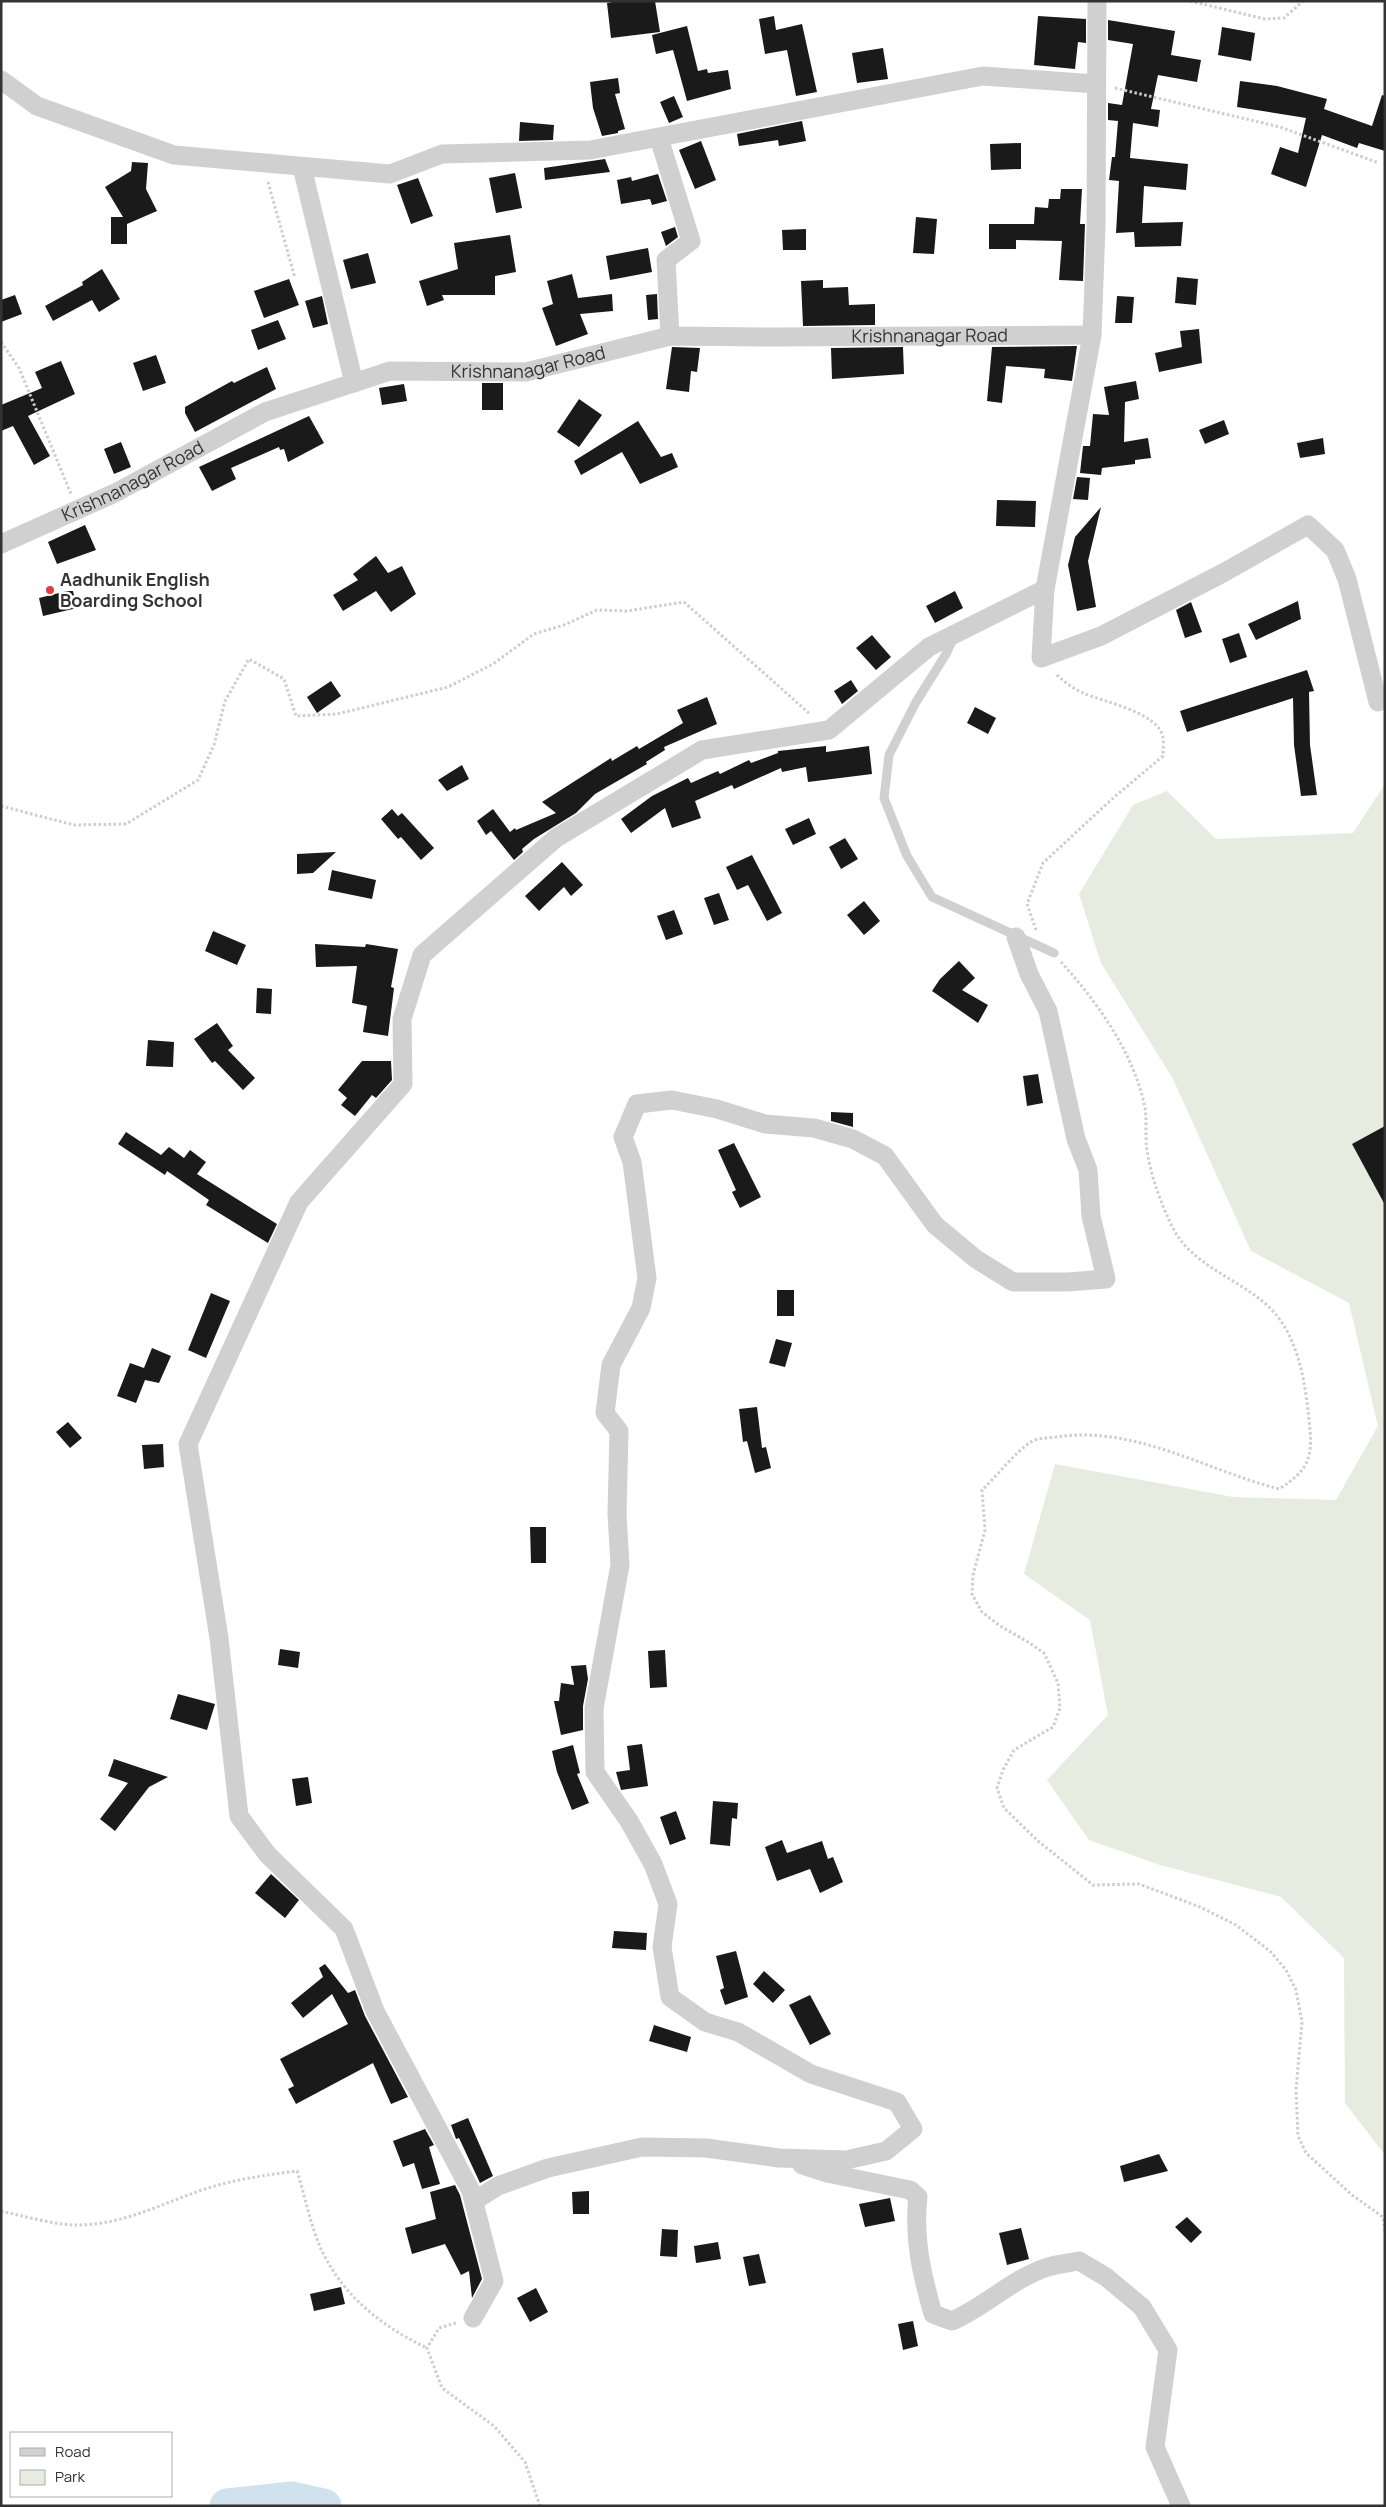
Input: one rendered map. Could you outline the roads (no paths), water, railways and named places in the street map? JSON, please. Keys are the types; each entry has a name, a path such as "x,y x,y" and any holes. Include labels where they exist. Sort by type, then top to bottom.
{"street":[{"path":"1097,1 1096,227 1092,335 1045,589 1041,658 1101,636 1223,573 1308,525 1335,550 1347,579 1378,702 1385,698"},
{"path":"1,80 37,106 174,155 390,174 442,154 590,150 983,76 1096,84"},
{"path":"659,138 691,241 666,260 670,336"},
{"path":"302,167 354,383"},
{"name":"Krishnanagar Road","path":"1,544 77,508 115,493 265,412 390,371 526,372 670,336 1092,335"},
{"path":"473,2318 494,2281 471,2191 375,2011 344,1929 267,1854 239,1816 219,1638 188,1444 299,1202 403,1084 402,1019 422,955 556,838 702,750 828,730 929,647 1045,589"},
{"path":"474,2201 498,2186 548,2168 642,2147 706,2148 779,2158 846,2160 886,2151 912,2130 897,2102 811,2074 738,2032 705,2022 670,1997 662,1947 668,1904 653,1864 629,1821 595,1772 594,1708 620,1566 617,1514 619,1431 605,1413 606,1392 611,1365 641,1308 647,1278 632,1162 623,1137 636,1104 672,1100 717,1109 765,1124 814,1128 853,1139 886,1156 935,1225 976,1258 1013,1282 1068,1282 1106,1279 1091,1216 1088,1170 1076,1139 1048,1011 1029,974 1016,936"},
{"path":"779,2158 828,2173 910,2190 918,2197 915,2221 917,2252 933,2314 952,2321 971,2312 1011,2286 1047,2267 1078,2261 1106,2277 1142,2307 1168,2350 1155,2447 1181,2506"}],"lane":[{"path":"955,634 946,654 916,702 889,755 884,798 907,856 932,897 1054,953"}],"waterway":[{"path":"227,2506 292,2499 324,2506"}],"place":[{"name":"Aadhunik English Boarding School","path":"50,590"}]}
